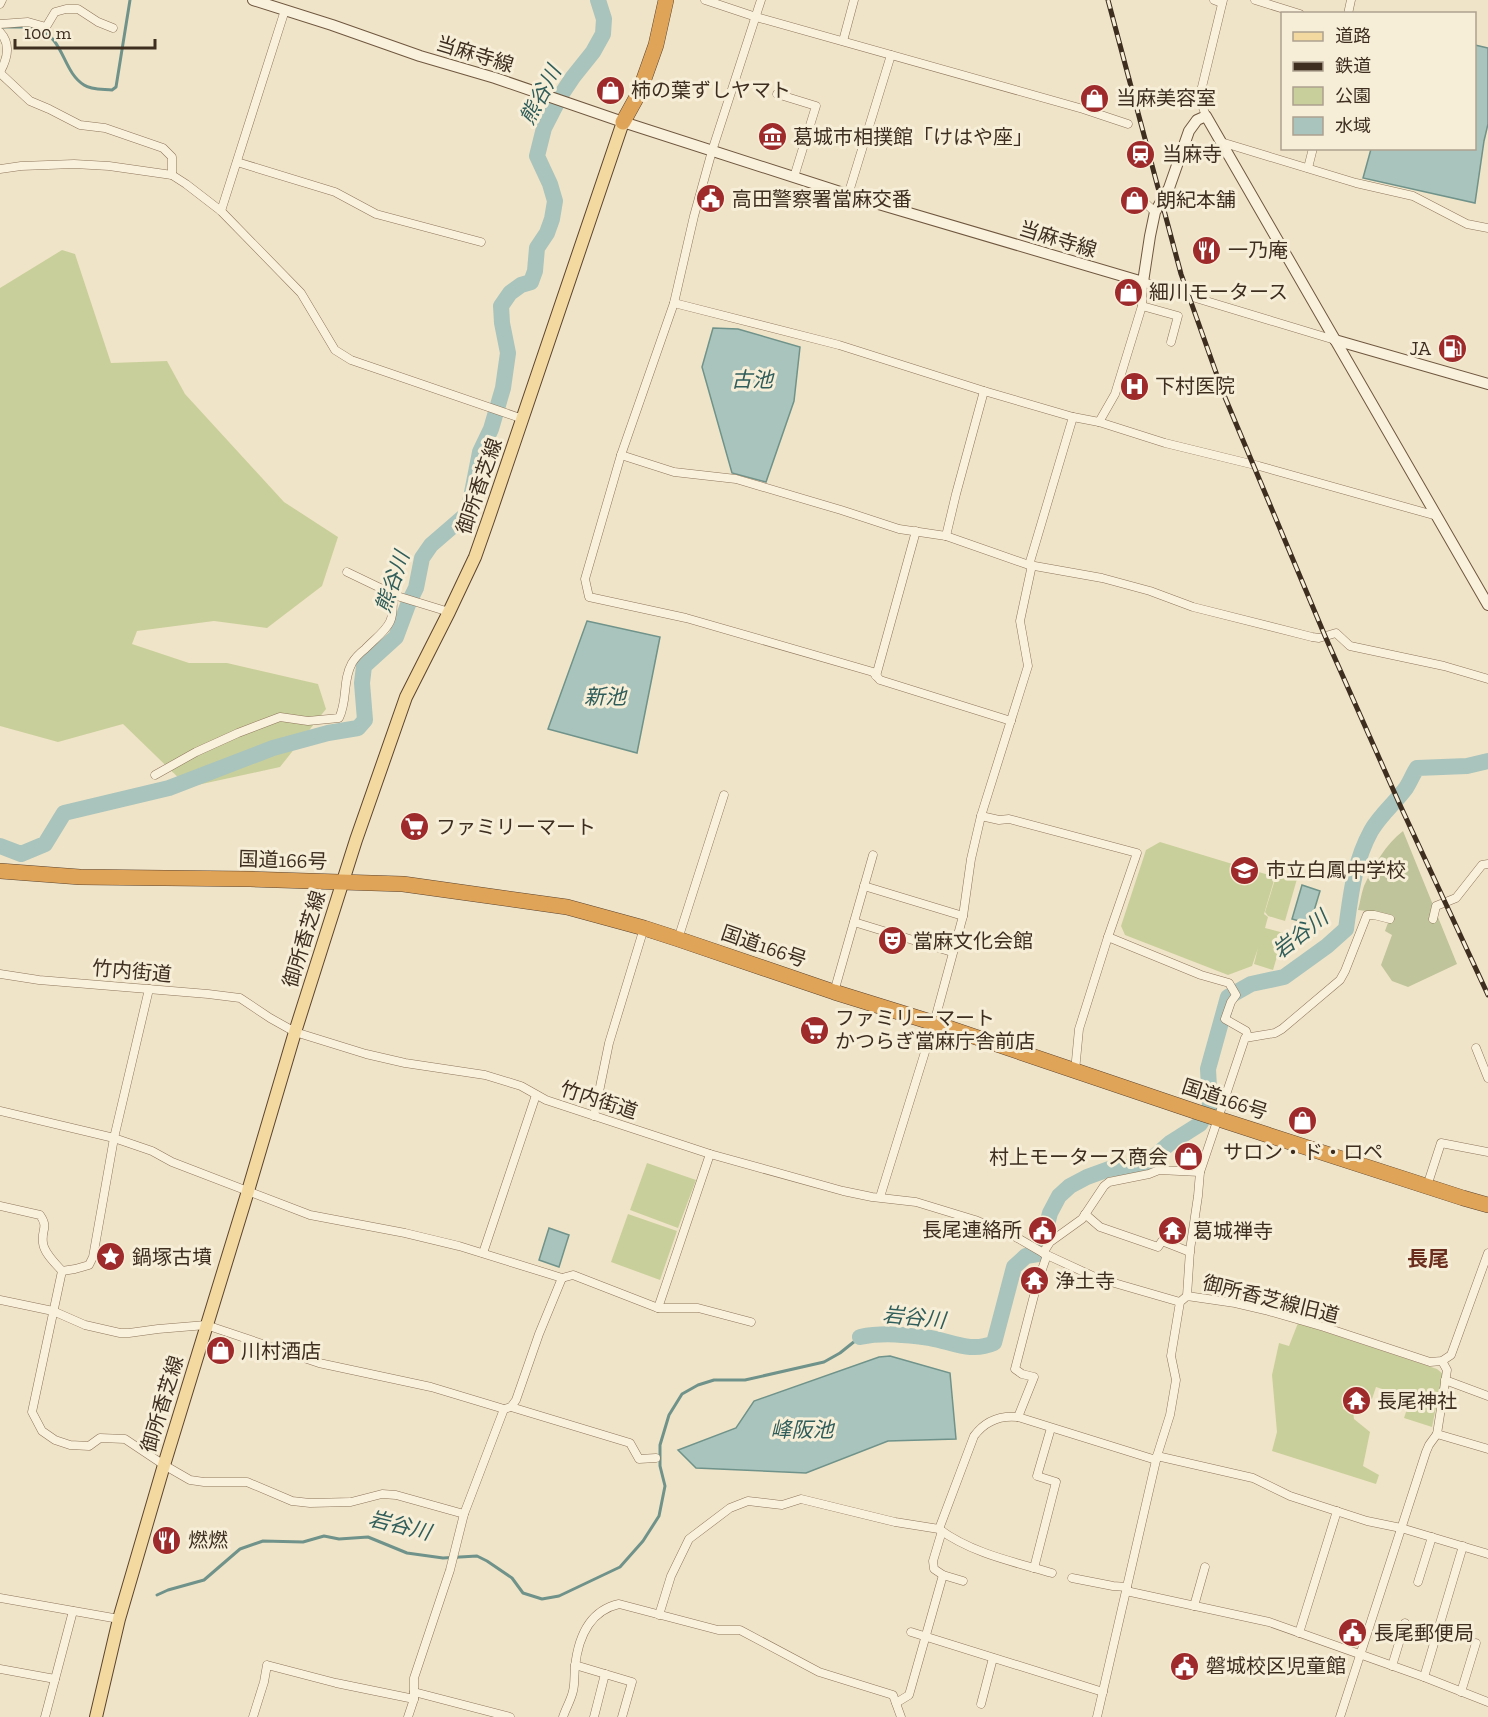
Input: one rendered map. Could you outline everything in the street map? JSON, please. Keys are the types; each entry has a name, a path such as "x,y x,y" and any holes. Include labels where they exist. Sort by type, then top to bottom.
{"highway":[{"path":"623,122 643,83 656,45 666,0"},
{"name":"国道166号","path":"0,871 80,877 403,884 567,907 644,928 1218,1119 1488,1204"}],"main road":[{"name":"当麻寺線","path":"253,0 848,195 1143,282"},
{"path":"1143,282 1155,212 1169,188 1189,132 1197,120 1206,116 1488,605"},
{"name":"御所香芝線","path":"96,1717 119,1619 164,1465 342,883 406,697 475,557 623,122"},
{"path":"1335,340 1488,384"}],"street":[{"path":"705,0 756,17 1083,109 1128,124"},
{"path":"761,0 712,151 674,303 621,455 585,579 589,597 714,626 873,672 880,680 1011,721"},
{"path":"843,41 854,0"},
{"path":"1257,0 1294,12"},
{"path":"1206,116 1201,91 1220,1"},
{"path":"0,24 28,22 46,27 55,12 78,9 98,22 113,28"},
{"path":"221,211 285,10"},
{"path":"0,32 7,43 8,52 0,72 30,101 80,125 105,128 163,148 172,157 172,175"},
{"path":"848,195 891,55"},
{"path":"777,94 816,106 794,177"},
{"path":"1221,142 1356,183 1413,196 1467,224 1488,228"},
{"path":"1308,168 1312,150"},
{"path":"237,162 335,192 376,214 482,242"},
{"path":"0,169 74,164 109,166 172,175 186,183 221,211 301,293 335,350 351,360 523,418"},
{"path":"1142,200 1155,212"},
{"path":"1100,423 1115,394 1142,306 1143,282 1335,340"},
{"path":"674,303 839,345 1073,417 1437,516"},
{"path":"1142,306 1178,316 1171,342"},
{"path":"945,536 984,391"},
{"path":"880,1197 934,1023 963,916 971,859 981,816 1028,666 1020,621 1031,565 1073,417"},
{"path":"621,455 674,472 736,479 899,529 945,536 1031,565 1102,578 1150,591 1193,607 1312,637 1319,638 1336,633 1350,646 1444,666 1488,679"},
{"path":"876,676 916,531"},
{"path":"347,572 394,595 449,612"},
{"path":"155,776 217,742 280,717 308,721 339,718 344,708 346,678 353,660 387,629 394,610 394,595"},
{"path":"678,939 724,795"},
{"path":"981,816 999,820 1009,819 1137,853 1079,1029 1075,1071"},
{"path":"834,992 873,855"},
{"path":"1433,919 1436,906 1451,902 1456,898 1482,865 1488,864"},
{"path":"864,886 963,916"},
{"path":"1184,1299 1200,1172 1245,1038 1275,1033 1282,1029 1340,980 1346,971 1367,915 1390,919"},
{"path":"854,922 952,952"},
{"path":"594,1116 609,1043 644,928"},
{"path":"1108,937 1201,975 1230,983 1236,996 1231,1002 1225,1020 1246,1031 1248,1037"},
{"name":"竹内街道","path":"0,974 39,980 240,998 295,1032 366,1054 405,1063 485,1075 521,1086 546,1100 710,1154 843,1191 916,1202 975,1220 1014,1236 1097,1278 1184,1299"},
{"path":"62,1271 89,1265 93,1257 114,1138 149,989"},
{"path":"1476,1048 1488,1077"},
{"path":"483,1252 536,1095"},
{"path":"0,1111 114,1138 152,1150 172,1162 310,1215 405,1233 483,1252 562,1278 573,1275 658,1308 698,1308 751,1322"},
{"path":"1427,1186 1441,1143 1488,1152"},
{"path":"658,1308 710,1154"},
{"path":"1018,1417 1034,1377 1022,1374 1015,1368 1037,1284 1042,1252 1050,1242 1082,1219 1109,1182 1159,1170 1200,1172"},
{"path":"0,1206 40,1215 45,1222 43,1244 62,1271"},
{"path":"1085,1214 1100,1227 1158,1246 1162,1241 1190,1252"},
{"path":"1340,1717 1426,1452 1437,1434 1447,1370 1442,1361 1451,1355 1488,1252"},
{"path":"62,1271 32,1412 42,1431 55,1440 89,1446 100,1438 125,1439 190,1480 247,1482 292,1501 351,1502 382,1494 396,1495 464,1514"},
{"path":"408,1717 414,1695 414,1678 450,1570 464,1514 507,1408 516,1400 562,1278"},
{"path":"0,1299 53,1311 85,1325 120,1333 206,1325 320,1363 431,1387 630,1443 639,1459 656,1458"},
{"name":"御所香芝線旧道","path":"1097,1717 1157,1458 1170,1415 1176,1380 1171,1356 1184,1299 1235,1303 1324,1327 1430,1362 1442,1361"},
{"path":"1445,1380 1488,1396"},
{"path":"963,1581 943,1575 934,1569 933,1561 941,1530 974,1436 979,1429 993,1419 1006,1416 1018,1417 1157,1458 1253,1478 1290,1496 1367,1521 1401,1527 1488,1554"},
{"path":"1034,1568 1056,1482 1037,1476 1051,1428"},
{"path":"1437,1434 1488,1449"},
{"path":"658,1616 671,1576 689,1539 730,1508 748,1501 782,1505 801,1499 895,1522 941,1530 953,1539 987,1553 1052,1573"},
{"path":"1299,1633 1337,1511"},
{"path":"1418,1582 1432,1537"},
{"path":"1424,1677 1463,1546"},
{"path":"1194,1606 1205,1567"},
{"path":"896,1703 909,1695 943,1575"},
{"path":"1072,1578 1259,1619 1488,1702"},
{"path":"0,1599 119,1619"},
{"path":"563,1717 573,1690 575,1665 587,1626 597,1613 607,1606 619,1604 718,1630 740,1630 819,1672 893,1695 901,1717"},
{"path":"45,1717 73,1611"},
{"path":"1392,1666 1404,1623"},
{"path":"911,1632 1103,1692"},
{"path":"1461,1692 1476,1643"},
{"path":"981,1704 993,1658"},
{"path":"253,1717 267,1665 336,1683 414,1695 510,1717"},
{"path":"575,1665 632,1682 622,1717"},
{"path":"0,1669 55,1679"},
{"path":"594,1717 605,1674"}],"green space":[{"path":"62,250 75,254 111,363 167,361 185,394 284,502 338,537 322,586 267,628 214,621 137,631 132,644 189,663 227,663 318,684 326,709 280,767 188,787 123,724 58,742 0,726 0,288"},
{"path":"1403,831 1457,964 1408,987 1392,981 1381,965 1392,935 1385,931 1390,917 1358,910 1364,886 1380,856"},
{"path":"1160,842 1275,877 1264,914 1268,917 1265,928 1284,933 1273,970 1254,964 1258,948 1252,966 1228,975 1125,935 1121,926 1146,850"},
{"path":"1277,873 1297,879 1285,921 1268,916 1265,912"},
{"path":"647,1163 696,1180 678,1228 630,1210"},
{"path":"628,1214 677,1231 660,1280 611,1262"},
{"name":"長尾神社","path":"1298,1323 1437,1369 1443,1374 1432,1427 1404,1418 1407,1409 1397,1405 1400,1395 1376,1387 1372,1399 1348,1393 1343,1409 1353,1412 1354,1419 1370,1432 1363,1466 1379,1475 1376,1484 1272,1451 1277,1432 1272,1375 1279,1343 1289,1346"}],"water":[{"path":"1476,45 1488,48 1488,124 1475,203 1363,178 1371,150 1476,150"},
{"name":"古池","path":"713,328 738,329 800,347 794,401 766,482 732,473 702,367"},
{"name":"新池","path":"587,621 660,637 637,753 548,729"},
{"path":"1302,885 1320,891 1310,924 1292,919"},
{"path":"549,1228 569,1235 559,1267 539,1260"},
{"name":"峰阪池","path":"890,1356 950,1373 956,1439 888,1441 806,1473 696,1468 678,1450 736,1428 754,1401 879,1357"}],"waterway":[{"path":"37,28 53,40 71,72 84,85 94,89 112,90 116,87 130,0"},
{"name":"熊谷川","path":"0,846 21,854 45,844 64,813 169,788 273,748 328,733 358,728 365,720 362,683 364,666 396,637 416,588 422,558 431,545 468,513 480,452 491,429 503,388 508,353 501,306 510,293 521,285 531,282 535,271 537,248 547,233 552,219 555,201 537,156 544,128 561,95 593,52 603,34 604,19 598,0"},
{"path":"2,27 31,27"},
{"name":"岩谷川","path":"860,1337 904,1335 970,1347 994,1343 1014,1267 1026,1256 1038,1254 1050,1213 1059,1196 1070,1186 1109,1169 1145,1165 1170,1143 1200,1124 1210,1107 1208,1069 1228,997 1251,984 1284,977 1327,946 1346,929 1354,879 1365,843 1379,820 1406,788 1417,768 1467,766 1488,761"},
{"name":"岩谷川","path":"157,1595 204,1580 240,1549 263,1541 303,1542 324,1536 339,1539 368,1537 407,1553 443,1558 477,1556 512,1578 523,1593 542,1599 559,1596 620,1567 643,1541 659,1516 665,1486 660,1466 660,1445 669,1415 682,1394 698,1385 714,1380 745,1380 824,1362 860,1337"}],"railway":[{"path":"1108,0 1181,274 1224,395 1325,636 1488,995"}],"place":[{"name":"柿の葉ずしヤマト","path":"610,90"},
{"name":"当麻美容室","path":"1095,98"},
{"name":"葛城市相撲館「けはや座」","path":"772,137"},
{"name":"当麻寺","path":"1141,154"},
{"name":"高田警察署當麻交番","path":"711,199"},
{"name":"朗紀本舗","path":"1135,200"},
{"name":"一乃庵","path":"1207,250"},
{"name":"細川モータース","path":"1128,292"},
{"name":"JA","path":"1452,348"},
{"name":"下村医院","path":"1134,386"},
{"name":"ファミリーマート","path":"415,827"},
{"name":"市立白鳳中学校","path":"1245,870"},
{"name":"當麻文化会館","path":"892,941"},
{"name":"ファミリーマート かつらぎ當麻庁舎前店","path":"814,1030"},
{"name":"サロン・ド・ロペ","path":"1303,1121"},
{"name":"村上モータース商会","path":"1189,1157"},
{"name":"長尾連絡所","path":"1043,1230"},
{"name":"葛城禅寺","path":"1172,1231"},
{"name":"鍋塚古墳","path":"111,1257"},
{"name":"浄土寺","path":"1034,1281"},
{"name":"川村酒店","path":"220,1351"},
{"name":"長尾神社","path":"1356,1401"},
{"name":"燃燃","path":"167,1540"},
{"name":"長尾郵便局","path":"1353,1633"},
{"name":"磐城校区児童館","path":"1185,1666"}],"district":[{"name":"長尾","path":"1428,1258"}]}
